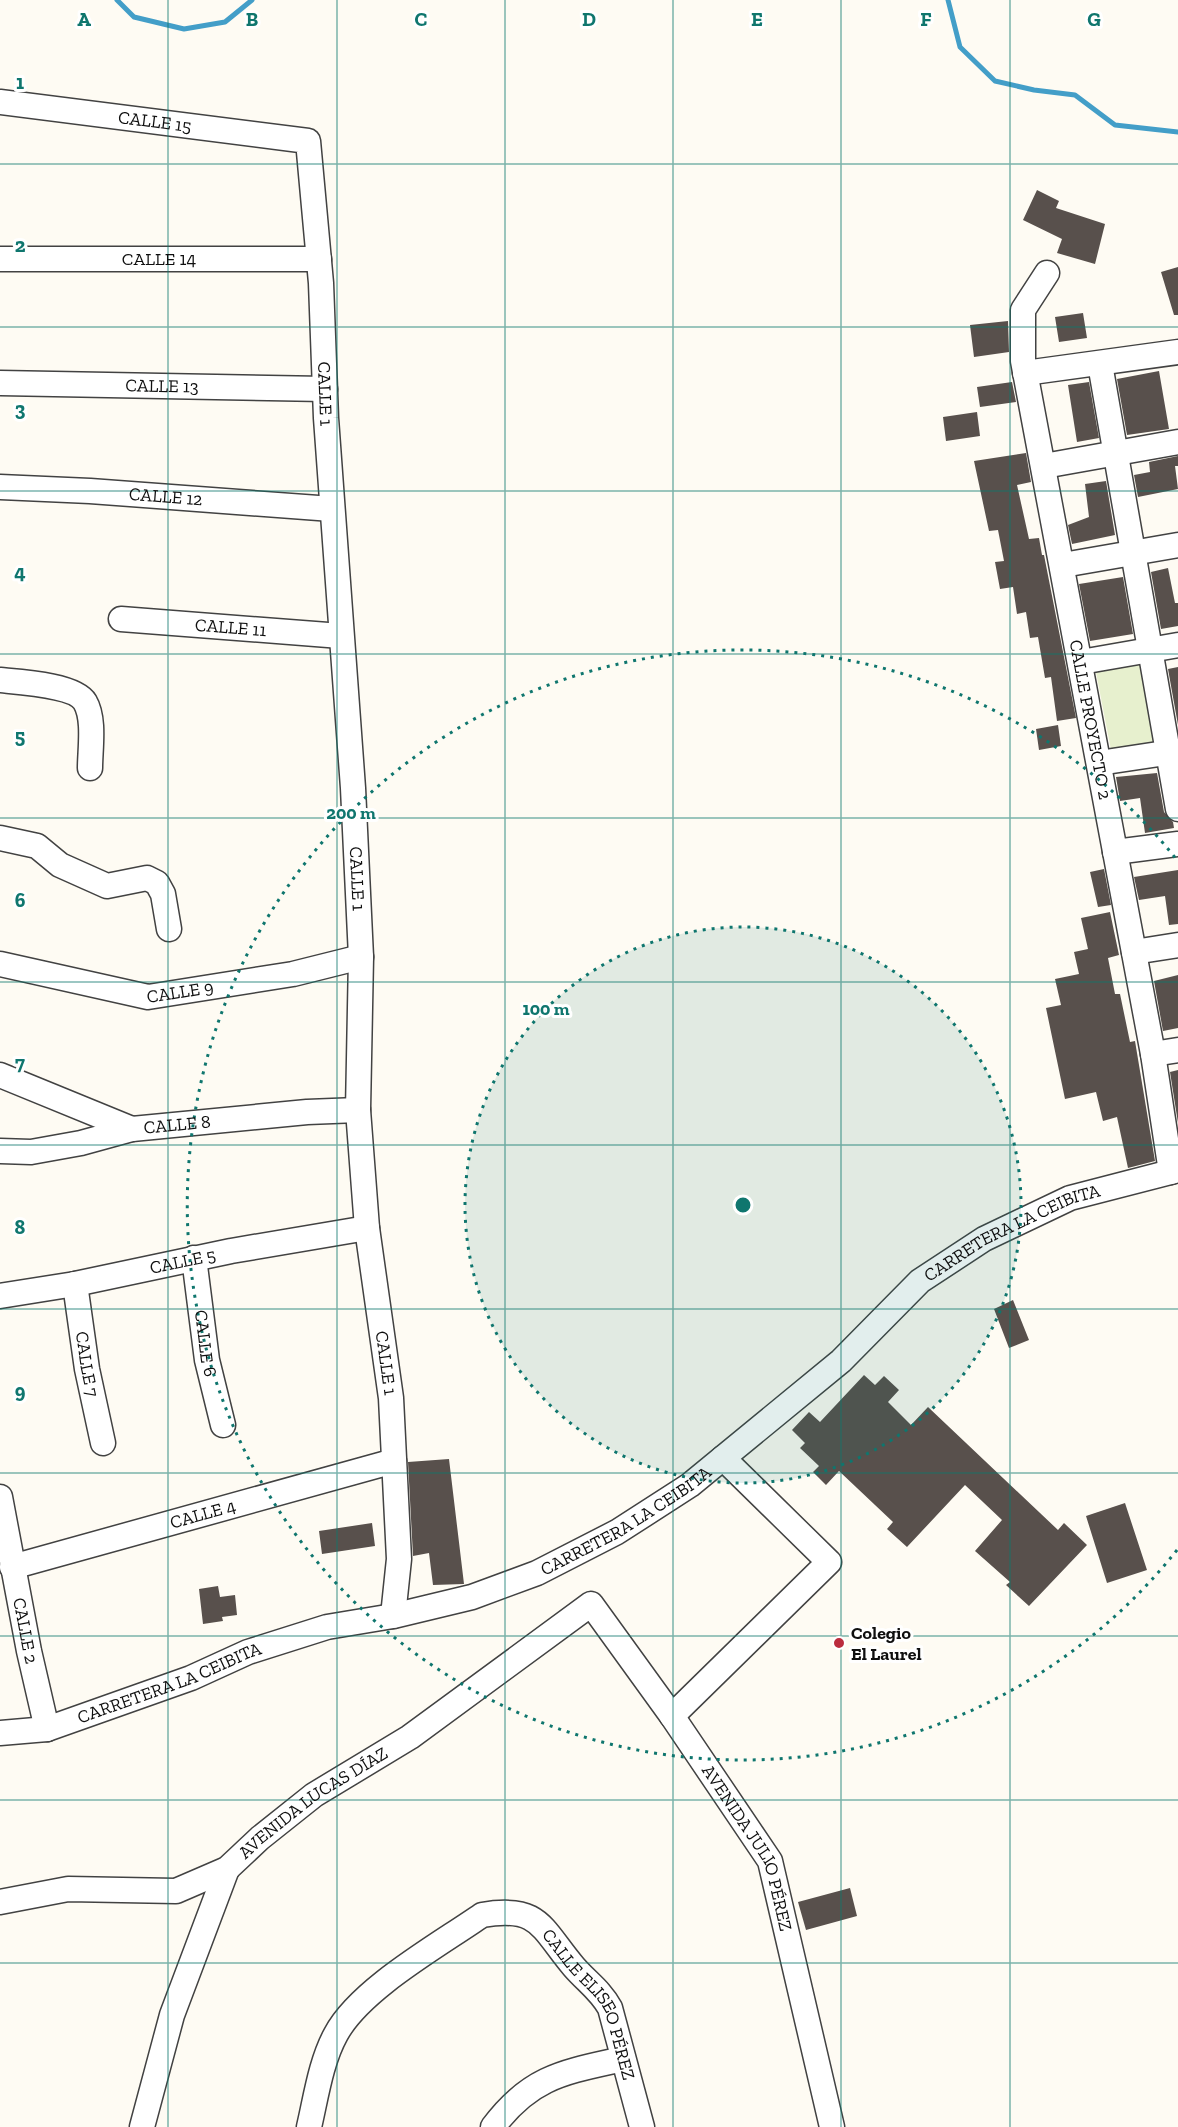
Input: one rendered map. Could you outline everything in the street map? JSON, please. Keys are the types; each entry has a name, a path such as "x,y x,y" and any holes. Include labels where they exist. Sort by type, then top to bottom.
{"street":[{"name":"CALLE 15","path":"0,102 308,141"},
{"name":"CALLE 1","path":"308,141 319,259 340,636 353,788 361,957 358,1110 367,1228 391,1398 399,1559 393,1616"},
{"name":"CALLE 14","path":"0,259 319,259"},
{"name":"CALLE PROYECTO 2","path":"1047,273 1023,310 1026,373 1174,1171"},
{"path":"1026,373 1178,352"},
{"path":"1100,364 1149,649 1173,752 1178,809"},
{"name":"CALLE 13","path":"0,383 325,389"},
{"path":"1044,466 1178,442"},
{"name":"CALLE 12","path":"0,488 90,491 332,509"},
{"path":"1063,565 1178,545"},
{"name":"CALLE 11","path":"121,619 340,636"},
{"path":"1080,662 1178,645"},
{"path":"0,680 55,688 79,695 86,704 90,722 90,768"},
{"path":"1099,763 1173,752"},
{"path":"0,838 37,846 60,865 107,886 147,878 157,883 163,894 169,929"},
{"path":"1116,852 1178,844"},
{"path":"1134,952 1178,945"},
{"name":"CALLE 9","path":"0,964 148,997 293,975 361,957"},
{"path":"1153,1054 1178,1050"},
{"path":"0,1075 132,1129"},
{"name":"CALLE 8","path":"0,1151 31,1152 81,1143 132,1129 307,1112 358,1110"},
{"name":"CARRETERA LA CEIBITA","path":"0,1733 47,1729 191,1678 248,1652 327,1627 393,1616 472,1596 558,1563 617,1532 690,1485 841,1360 920,1281 984,1239 1070,1198 1174,1171"},
{"name":"CALLE 5","path":"0,1296 75,1284 194,1258 367,1228"},
{"name":"CALLE 6","path":"194,1258 207,1360 223,1425"},
{"name":"CALLE 7","path":"75,1284 87,1369 103,1443"},
{"path":"672,1716 830,1562 723,1458"},
{"name":"CALLE 4","path":"12,1567 394,1461"},
{"name":"CALLE 2","path":"0,1497 12,1567 47,1729"},
{"name":"AVENIDA JULIO PÉREZ","path":"591,1604 672,1716 771,1861 832,2127"},
{"name":"AVENIDA LUCAS DÍAZ","path":"0,1902 68,1889 176,1891 227,1869 260,1838 314,1795 410,1737 591,1604"},
{"path":"142,2127 172,2015 227,1869"},
{"name":"CALLE ELISEO PÉREZ","path":"309,2127 328,2054 349,2012 367,1996 482,1915 504,1911 520,1913 539,1922 574,1967 602,1992 610,2008 642,2127"},
{"path":"493,2127 503,2113 534,2084 564,2072 623,2059"}],"green space":[{"path":"1146,655 1162,744 1112,755 1095,667"}],"building":[{"path":"1037,190 1059,201 1056,208 1105,224 1095,264 1057,253 1062,239 1023,220"},
{"path":"1178,267 1178,315 1174,315 1161,272"},
{"path":"1083,313 1087,338 1059,342 1055,317"},
{"path":"1008,321 1009,352 974,357 970,325"},
{"path":"1159,371 1169,429 1127,435 1117,379"},
{"path":"1012,382 1016,402 980,407 977,387"},
{"path":"1089,382 1099,438 1077,442 1068,385"},
{"path":"977,412 980,436 946,441 943,417"},
{"path":"1026,453 1031,482 1017,485 1029,539 1039,538 1042,555 1044,555 1076,718 1057,721 1051,677 1045,678 1038,637 1030,638 1026,612 1017,614 1013,587 1000,589 995,562 1004,561 998,530 989,531 974,461"},
{"path":"1178,456 1178,466 1175,466 1178,489 1138,497 1134,475 1150,472 1149,462"},
{"path":"1106,481 1115,535 1072,544 1068,525 1089,517 1085,484"},
{"path":"1168,568 1175,603 1178,603 1178,626 1161,629 1151,572"},
{"path":"1123,577 1133,634 1090,641 1079,584"},
{"path":"1178,667 1178,725 1168,669"},
{"path":"1058,725 1061,746 1039,750 1036,729"},
{"path":"1157,773 1164,812 1173,822 1174,828 1145,833 1140,798 1120,801 1116,777"},
{"path":"1104,869 1111,905 1098,907 1090,872"},
{"path":"1178,870 1178,924 1169,925 1165,896 1139,900 1134,877"},
{"path":"1110,912 1119,955 1108,958 1115,994 1120,994 1130,1042 1135,1041 1155,1161 1128,1168 1117,1117 1103,1121 1096,1092 1065,1099 1046,1008 1061,1005 1055,979 1079,974 1074,952 1088,949 1081,918"},
{"path":"1178,975 1178,1028 1163,1031 1154,981"},
{"path":"1178,1070 1178,1123 1170,1072"},
{"path":"1013,1300 1029,1340 1009,1348 994,1309"},
{"path":"864,1375 875,1385 884,1376 899,1390 888,1402 911,1425 928,1407 1058,1530 1064,1523 1087,1545 1029,1606 1006,1585 1010,1582 975,1551 1002,1520 965,1485 907,1547 887,1529 893,1522 839,1471 826,1485 813,1472 819,1466 800,1448 805,1443 792,1430 809,1412 820,1422"},
{"path":"449,1459 464,1584 433,1585 429,1553 413,1556 408,1462"},
{"path":"1125,1503 1147,1570 1107,1583 1086,1516"},
{"path":"372,1523 375,1546 322,1554 319,1531"},
{"path":"218,1586 220,1597 235,1595 237,1615 222,1617 223,1621 203,1624 199,1589"},
{"path":"850,1888 857,1916 806,1930 798,1902"}],"waterway":[{"path":"117,0 134,17 184,29 225,22 252,0"},
{"path":"948,0 960,47 995,81 1034,90 1075,95 1115,125 1178,132"}],"place":[{"name":"Colegio El Laurel","path":"839,1643"}]}
